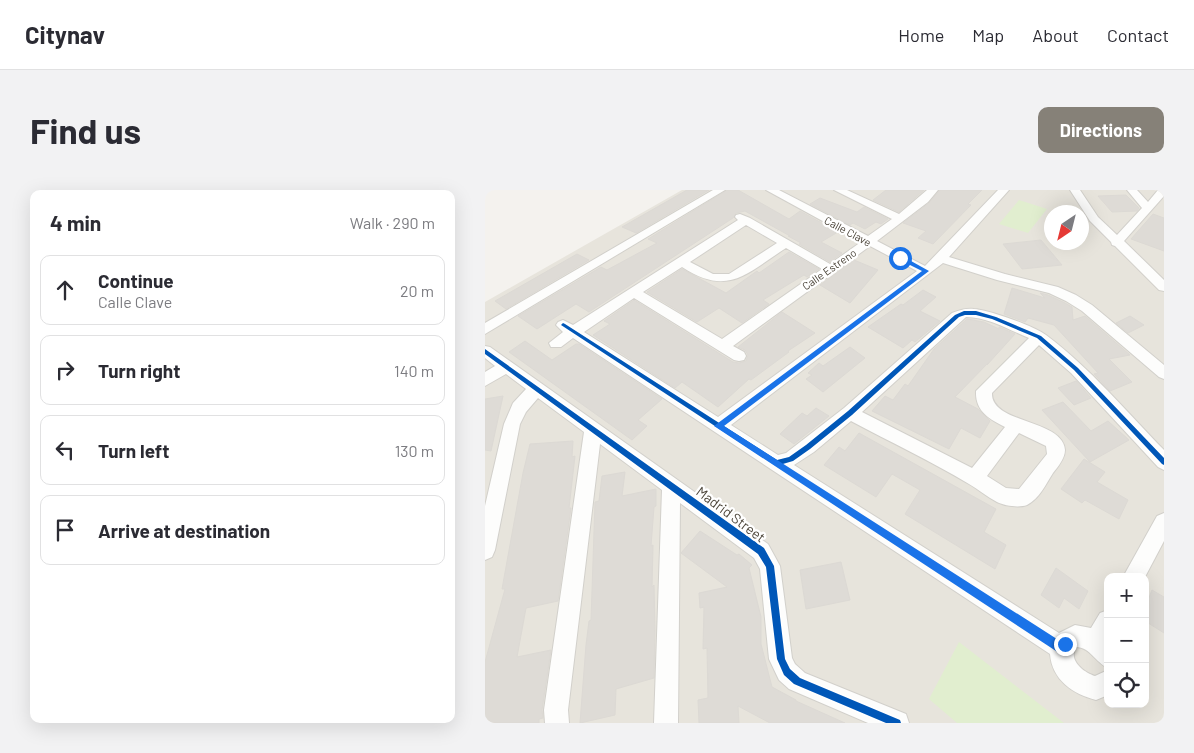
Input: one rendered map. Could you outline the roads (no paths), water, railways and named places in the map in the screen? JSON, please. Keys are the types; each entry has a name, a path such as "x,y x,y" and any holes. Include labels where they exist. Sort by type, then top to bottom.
{"street":[{"path":"485,329 720,190"},
{"name":"Calle Clave","path":"771,190 926,271"},
{"path":"839,190 900,219"},
{"path":"857,198 870,190"},
{"name":"Calle Estreno","path":"723,346 900,219 924,200 933,190"},
{"path":"1075,190 1094,219 1116,243 1164,287"},
{"path":"1132,190 1147,207"},
{"path":"1116,243 1164,190"},
{"path":"718,426 926,271 941,258 1001,191"},
{"path":"557,343 568,328 633,292 743,219 830,269"},
{"path":"681,261 704,276 723,279 732,277 786,243"},
{"path":"941,258 1001,277 1053,290 1071,298 1087,308 1164,373"},
{"path":"633,292 739,356"},
{"path":"777,463 791,459 849,413 957,316 964,313 977,313 994,318 1039,337 1076,369 1164,462"},
{"path":"568,328 1063,649"},
{"path":"849,413 975,478 1003,496 1022,498 1028,494 1054,458 1055,445 1047,438 1016,425 989,409 983,403 982,397 984,390 1039,337"},
{"name":"Madrid Street","path":"485,351 761,551 770,566 781,659 787,672 797,681 814,690 897,723"},
{"path":"485,380 506,366"},
{"path":"485,550 512,424 519,408 537,388"},
{"path":"975,478 1016,425"},
{"path":"557,723 557,710 593,429"},
{"path":"666,723 671,485"},
{"path":"1135,573 1164,522"},
{"path":"1102,649 1084,636 1073,636 1068,639 1063,649 1064,662 1077,680 1083,685 1096,688 1104,684"}]}
